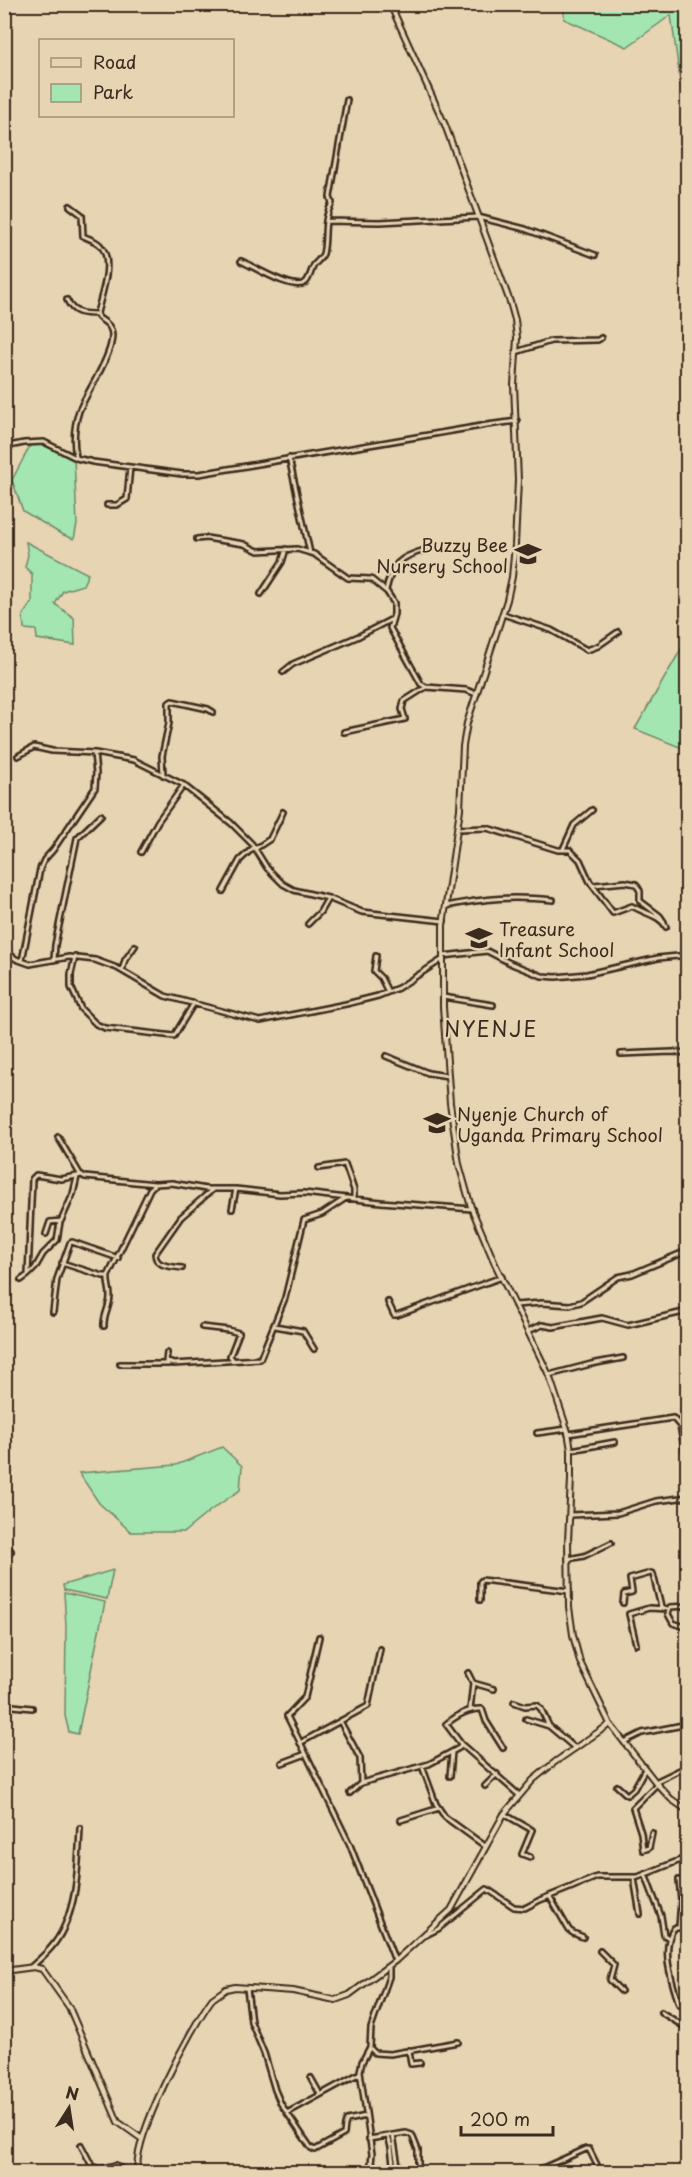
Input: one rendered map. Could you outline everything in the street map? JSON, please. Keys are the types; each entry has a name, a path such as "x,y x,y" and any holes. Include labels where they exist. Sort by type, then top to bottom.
{"street":[{"path":"390,4 445,125 515,320 517,338 514,385 517,421 517,520 512,577 503,614 467,723 463,746 457,829 444,921 443,997 448,1076 459,1164 472,1209 549,1375 567,1431 571,1450 569,1591 573,1635 578,1655 610,1724 656,1783 671,1799 687,1810"},
{"path":"241,261 285,282 304,284 323,254 326,221 332,203 330,197 347,100"},
{"path":"70,206 82,215 83,236 98,243 105,252 106,286 97,314 112,334 105,361 79,412 74,441 76,458"},
{"path":"326,221 380,222 478,217 525,229 595,255"},
{"path":"67,300 73,310 97,314"},
{"path":"515,352 551,341 598,340 601,338"},
{"path":"4,447 44,442 76,458 93,462 198,474 517,421"},
{"path":"289,458 310,553"},
{"path":"107,505 117,505 127,499 130,467"},
{"path":"197,539 206,538 244,544 258,550 286,549 310,553 317,555 344,577 353,580 371,579 386,590 394,603 390,628 421,684 426,687 466,690 477,694"},
{"path":"261,594 282,562 286,549"},
{"path":"386,590 394,566 407,556 425,550"},
{"path":"503,614 551,630 587,650 618,633"},
{"path":"284,672 293,664 392,620"},
{"path":"344,732 405,718 402,709 404,700 426,687"},
{"path":"163,775 162,756 169,723 169,703 172,701 213,712"},
{"path":"18,756 34,747 134,760 184,785 222,815 255,848 267,868 286,886 328,898 362,912 444,921"},
{"path":"22,961 40,869 95,788 94,753"},
{"path":"141,852 158,821 184,785"},
{"path":"563,849 574,825 592,810"},
{"path":"223,891 240,860 270,839 283,812"},
{"path":"54,960 77,838 102,815"},
{"path":"457,829 487,828 558,850 570,850 575,854 613,913 632,906 664,922"},
{"path":"594,885 634,883 640,889 640,901 660,916 666,927"},
{"path":"446,906 492,897 553,900"},
{"path":"308,924 320,912 328,898"},
{"path":"122,971 135,946"},
{"path":"4,950 30,964 75,957 95,960 122,971 165,996 263,1020 346,1004 388,992 443,958 487,951 542,976 556,977 587,974 658,958 687,955"},
{"path":"376,956 374,971 383,980 388,992"},
{"path":"75,957 71,987 76,1002 84,1013 102,1027 174,1036 194,1003"},
{"path":"443,997 492,1005"},
{"path":"621,1054 687,1053"},
{"path":"386,1056 428,1073 448,1076"},
{"path":"58,1137 85,1178 155,1184 172,1183 280,1194 302,1192 381,1203 472,1209"},
{"path":"319,1168 343,1164 346,1166 354,1190 354,1198"},
{"path":"28,1275 32,1179 36,1175 61,1179 81,1175"},
{"path":"21,1280 35,1268 43,1254 57,1240 60,1222 73,1194 76,1177"},
{"path":"104,1326 110,1295 106,1284 108,1276 150,1189 155,1184"},
{"path":"182,1269 161,1265 155,1258 155,1254 181,1217 214,1189"},
{"path":"232,1209 236,1189"},
{"path":"120,1364 260,1359 275,1326 293,1272 304,1220 322,1214 348,1197"},
{"path":"46,1234 50,1222 60,1222"},
{"path":"53,1312 57,1279 68,1245 72,1242 117,1258"},
{"path":"515,1305 576,1304 588,1300 624,1274 632,1274 682,1252"},
{"path":"62,1263 108,1276"},
{"path":"388,1302 394,1315 397,1315 502,1277"},
{"path":"528,1331 542,1325 553,1327 602,1318 628,1324 687,1311"},
{"path":"275,1326 303,1331 314,1349"},
{"path":"202,1327 228,1330 239,1334 230,1356 233,1360"},
{"path":"167,1353 168,1364"},
{"path":"549,1375 623,1358"},
{"path":"537,1433 673,1418 678,1422 682,1433 687,1468"},
{"path":"571,1450 615,1442"},
{"path":"570,1515 618,1513 656,1501 687,1497"},
{"path":"4,1542 11,1551"},
{"path":"568,1559 584,1556 610,1543"},
{"path":"623,1603 624,1594 632,1592 633,1589 630,1579 651,1573 661,1607"},
{"path":"480,1599 482,1580 569,1591"},
{"path":"636,1644 628,1615 641,1610 687,1606"},
{"path":"669,1609 673,1623 687,1628"},
{"path":"319,1637 305,1697 287,1716 350,1845 395,1961"},
{"path":"300,1743 368,1706 380,1649"},
{"path":"468,1673 473,1683 470,1710"},
{"path":"473,1683 494,1689"},
{"path":"514,1702 525,1706 537,1706 545,1713 549,1726"},
{"path":"4,1705 32,1708"},
{"path":"503,1748 486,1721 482,1709 470,1710 446,1724 461,1744 519,1795"},
{"path":"526,1719 549,1726 575,1748"},
{"path":"340,1721 360,1758 361,1783"},
{"path":"138,2172 136,2163 142,2139 160,2094 212,1999 226,1989 247,1988 293,1991 335,2000 350,1995 388,1967 451,1910 485,1845 519,1795 540,1774 610,1724"},
{"path":"624,1742 642,1733 687,1724"},
{"path":"350,1792 361,1783 422,1766 452,1752 461,1744"},
{"path":"450,1776 452,1752"},
{"path":"282,1763 306,1754"},
{"path":"422,1766 439,1808 451,1822 485,1845"},
{"path":"652,1833 649,1848 644,1850 633,1808 656,1783 687,1766"},
{"path":"616,1786 627,1795 645,1769"},
{"path":"485,1786 497,1774"},
{"path":"400,1820 439,1808"},
{"path":"504,1814 532,1830 522,1854 530,1857"},
{"path":"31,1967 54,1945 69,1914 76,1879 80,1828"},
{"path":"424,1936 438,1929 486,1889 518,1908 525,1908 597,1877 633,1878 687,1857"},
{"path":"645,1874 661,1916 664,1935 669,1938"},
{"path":"633,1878 640,1914"},
{"path":"679,1880 680,1927"},
{"path":"550,1897 569,1930 583,1937"},
{"path":"679,2004 667,1953 672,1930 680,1927 687,1928"},
{"path":"600,1951 614,1965 610,1980 621,1991"},
{"path":"4,1971 31,1967 42,1969 63,1996 75,2020 118,2122 142,2139"},
{"path":"376,2172 372,2159 360,2073 362,2062 370,2047 371,2028 389,1977 388,1967"},
{"path":"247,1988 253,2031 264,2053 275,2090 308,2145 315,2150 344,2134 347,2120 366,2116"},
{"path":"661,2012 687,2029"},
{"path":"370,2047 372,2052 390,2054 458,2042"},
{"path":"408,2050 411,2064 420,2063"},
{"path":"287,2113 360,2073"},
{"path":"311,2078 320,2094"},
{"path":"369,2139 410,2133 415,2138 419,2157 418,2172"},
{"path":"393,2134 399,2172"},
{"path":"388,2136 392,2147 394,2172"},
{"path":"81,2145 92,2166 99,2169 116,2165 126,2172"},
{"path":"534,2172 588,2149 600,2171"},
{"path":"370,2172 372,2159"}],"green space":[{"path":"564,5 687,5 687,130 671,15 627,47 564,19"},
{"path":"32,442 48,445 74,458 77,524 74,539 61,534 23,511 12,480"},
{"path":"26,542 88,574 83,585 63,591 55,604 74,618 75,645 37,639 36,630 24,629 23,615 32,602 32,574 25,567 28,555"},
{"path":"687,639 688,750 635,729"},
{"path":"222,1447 242,1466 240,1490 184,1532 131,1532 99,1503 79,1473 176,1465"},
{"path":"113,1570 107,1599 64,1590 63,1585"},
{"path":"64,1593 105,1602 78,1734 69,1732 65,1716"}],"place":[{"name":"Buzzy Bee Nursery School","path":"528,554"},
{"name":"Treasure Infant School","path":"479,938"},
{"name":"Nyenje Church of Uganda Primary School","path":"437,1123"}],"district":[{"name":"NYENJE","path":"491,1028"}]}
